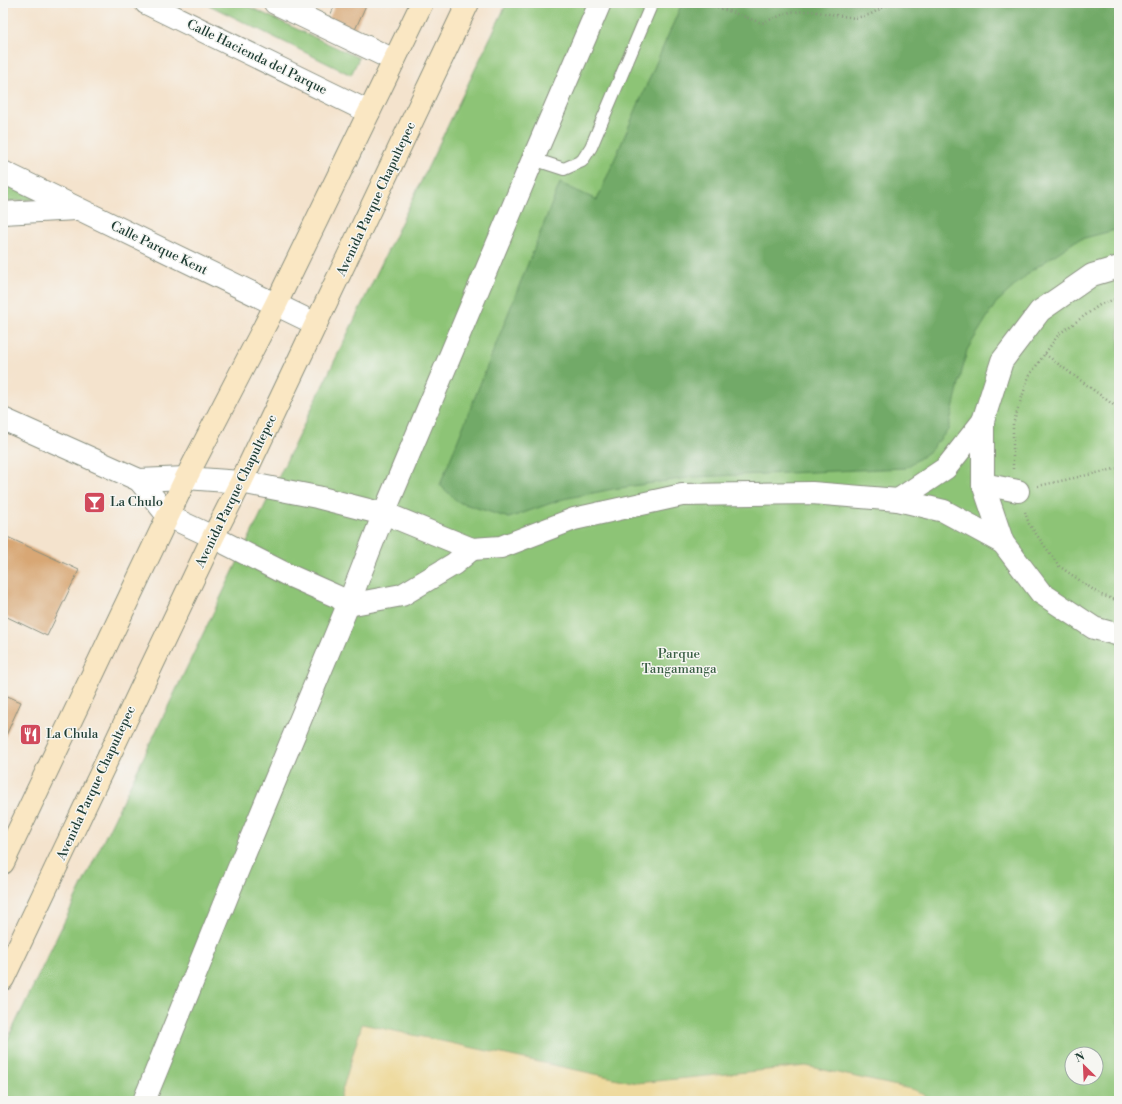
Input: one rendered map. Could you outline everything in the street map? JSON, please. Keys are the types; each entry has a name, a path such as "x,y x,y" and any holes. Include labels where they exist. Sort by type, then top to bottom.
{"main road":[{"path":"3,863 186,478 276,304 422,3"},
{"name":"Avenida Parque Chapultepec","path":"3,979 468,3"}],"street":[{"name":"Calle Hacienda del Parque","path":"146,3 369,112"},
{"path":"275,3 394,60"},
{"path":"144,1101 348,605 384,513 600,3"},
{"name":"Calle Parque Kent","path":"3,172 316,324"},
{"path":"3,213 79,209"},
{"path":"1119,267 1092,275 1040,310 1002,361 983,421 983,484 1003,543 1041,593 1094,628 1119,635"},
{"path":"3,419 139,480 186,478 241,482 316,497 384,513 472,549 501,547 574,519 682,495 812,493 898,500 944,512 1003,543"},
{"path":"898,500 946,468 983,421"},
{"path":"139,480 168,516 338,598 348,605 402,595 454,564 472,549"},
{"path":"983,484 1018,491"}],"lane":[{"path":"533,159 564,168 582,161 591,147 652,3"}],"path":[{"path":"706,3 762,23 790,12 811,11 856,18 869,15 884,8 889,3"},
{"path":"1119,298 1101,304 1059,334 1029,376 1013,424 1013,476 1029,524 1059,566 1101,596 1119,601"},
{"path":"1045,354 1119,409"},
{"path":"1018,491 1119,468"}],"green space":[{"path":"205,3 241,3 359,58 351,75"},
{"name":"Parque Tangamanga","path":"507,3 1119,3 1119,1101 3,1101 3,1049"},
{"path":"682,3 1119,3 1119,229 1077,240 1031,271 996,303 967,350 948,430 929,452 905,468 693,477 613,489 563,499 509,518 458,502 440,485 560,183 597,200"},
{"path":"3,183 39,199 3,202"}],"sand":[{"path":"362,1024 637,1083 806,1066 915,1090 933,1101 339,1101"}],"building":[{"path":"336,3 367,3 354,32 328,20"},
{"path":"3,535 79,570 47,636 3,615"},
{"path":"3,694 21,702 3,742"}],"place":[{"name":"La Chulo","path":"94,502"},
{"name":"La Chula","path":"31,734"}]}
